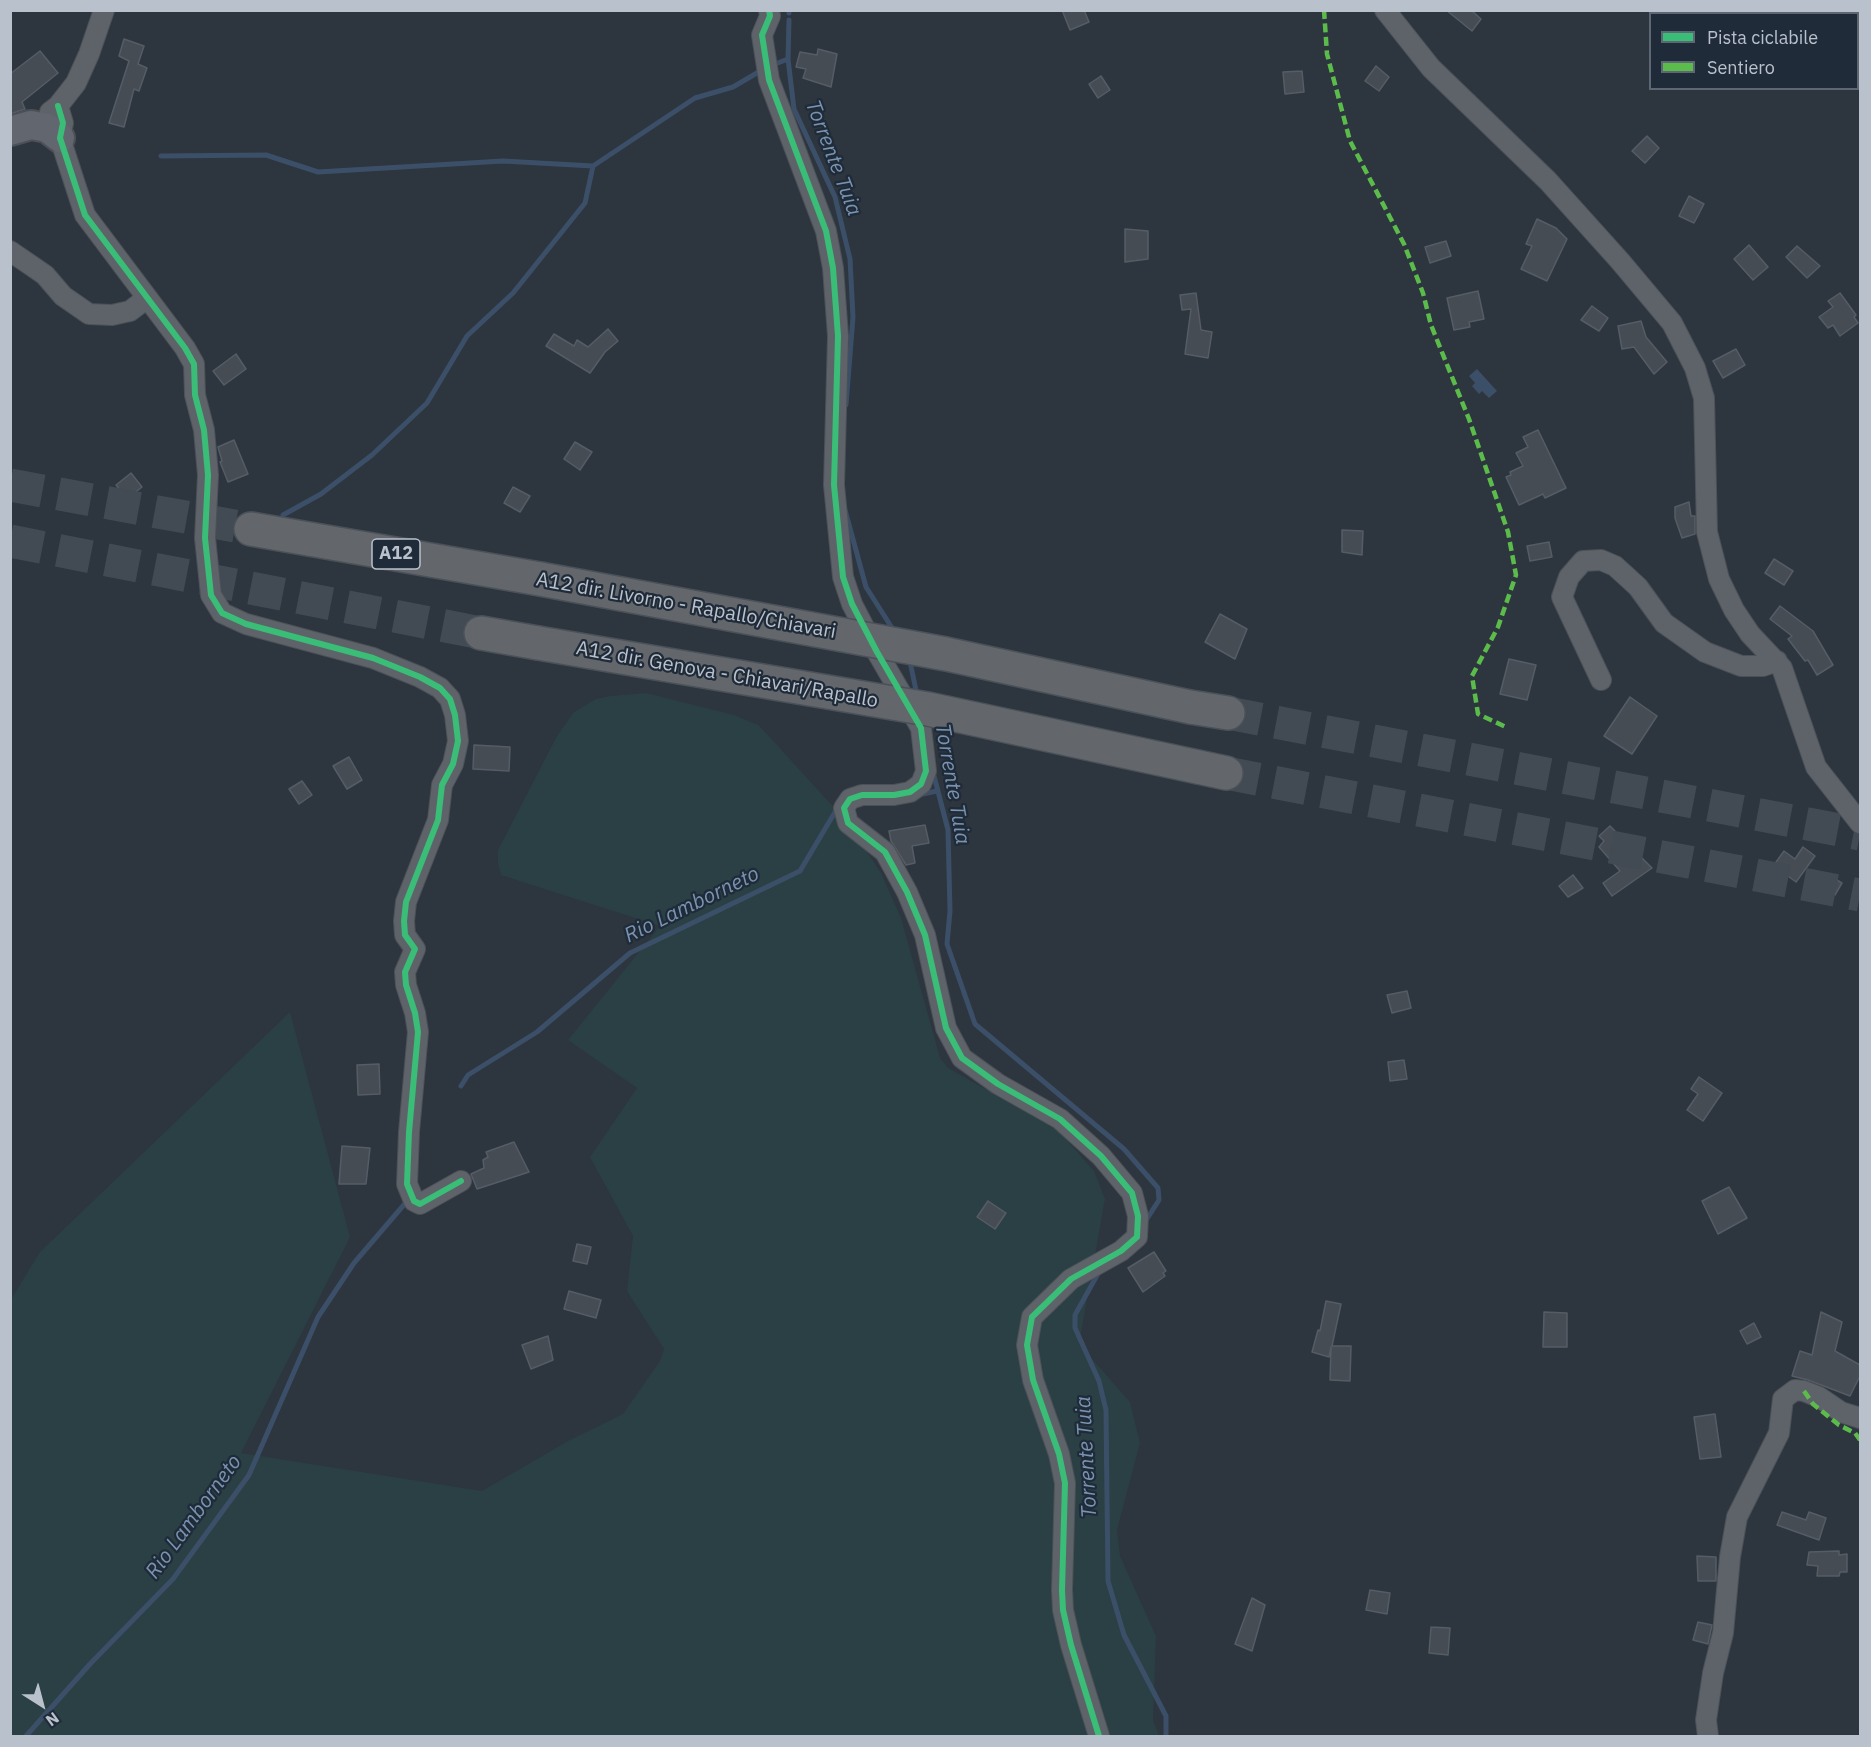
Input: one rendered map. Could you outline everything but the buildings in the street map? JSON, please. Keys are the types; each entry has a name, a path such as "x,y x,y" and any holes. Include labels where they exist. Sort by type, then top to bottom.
{"highway":[{"name":"A12 dir. Livorno - Rapallo/Chiavari","path":"251,529 540,579 946,654 1190,707 1228,713"},
{"name":"A12 dir. Genova - Chiavari/Rapallo","path":"481,633 928,709 1212,770"}],"street":[{"path":"21,128 58,106 76,83 104,10"},
{"path":"770,10 770,16 762,35 770,80 826,231 833,268 838,336 834,485 843,577 852,604 921,728 926,771 921,784 910,792 894,795 862,795 850,799 844,808 848,823 885,852 907,892 925,935 946,1028 962,1058 998,1084 1060,1119 1101,1156 1132,1193 1138,1216 1137,1237 1121,1251 1071,1279 1032,1317 1027,1345 1033,1380 1059,1454 1065,1483 1063,1610 1071,1645 1099,1737"},
{"path":"1385,11 1431,68 1548,181 1672,323 1695,368 1704,398 1707,532 1719,579 1750,634 1782,668 1816,767 1860,823"},
{"path":"58,106 63,123 60,138 85,215 185,348 194,364 195,396 204,430 208,475 205,538 211,595 222,613 246,624 373,658 420,677 440,688 450,699 459,741 453,764 442,786 438,820 406,902 404,921 405,935 415,949 405,972 418,1032 407,1184 414,1202 420,1204 461,1181"},
{"path":"21,128 47,128 60,138"},
{"path":"10,251 45,275 63,296 89,314 112,315 130,311 147,298"},
{"path":"1601,680 1562,597 1569,577 1583,561 1601,560 1615,566 1638,587 1664,623 1705,652 1741,666 1763,666 1777,661"},
{"path":"1708,1737 1706,1720 1713,1672 1723,1633 1730,1557 1737,1517 1779,1433 1783,1399 1795,1390 1804,1391 1819,1397 1841,1412 1860,1418"}],"green space":[{"path":"646,693 734,715 758,725 767,734 848,823 881,873 901,918 940,1058 948,1068 1057,1129 1094,1171 1105,1199 1079,1344 1130,1402 1140,1443 1117,1530 1120,1556 1156,1636 1153,1720 1159,1736 11,1736 10,1301 40,1252 290,1012 350,1237 241,1453 482,1491 568,1441 623,1414 660,1361 664,1349 627,1291 633,1236 590,1157 637,1088 568,1040 660,926 501,875 498,863 498,850 557,736 574,712 596,699"}],"water":[{"path":"1477,369 1497,391 1489,398 1482,391 1479,394 1472,386 1475,383 1469,376"}],"waterway":[{"name":"Torrente Tuia","path":"789,20 788,59 794,109 835,197 850,259 853,317 846,405"},
{"path":"770,66 788,59"},
{"path":"161,156 266,155 318,172 503,161 593,166 695,98 733,87 762,70"},
{"path":"283,515 321,494 372,455 427,403 467,336 513,293 585,203 593,166"},
{"name":"Torrente Tuia","path":"845,510 866,587 894,631"},
{"name":"Torrente Tuia","path":"909,657 917,695"},
{"name":"Torrente Tuia","path":"933,772 948,830 950,911 947,944 975,1024 1124,1149 1158,1188 1159,1200 1145,1222"},
{"name":"Rio Lamborneto","path":"918,795 937,791"},
{"name":"Rio Lamborneto","path":"461,1086 468,1075 537,1032 630,953 800,871 838,807"},
{"name":"Rio Lamborneto","path":"26,1736 90,1664 173,1579 249,1475 318,1317 354,1263 408,1200"},
{"name":"Torrente Tuia","path":"1100,1270 1075,1315 1075,1328 1099,1381 1106,1410 1108,1581 1124,1635 1166,1716 1166,1736"}],"tunnel":[{"path":"10,485 251,529"},
{"path":"10,541 481,633"},
{"path":"1228,713 1860,834"},
{"path":"1226,773 1860,895"}],"marked path":[{"path":"1324,10 1327,54 1350,141 1404,244 1423,293 1431,325 1469,419 1508,532 1516,575 1498,627 1472,676 1478,714 1506,727"},
{"path":"1804,1391 1813,1404 1839,1425 1855,1433 1860,1440"}],"cycle path":[{"path":"769,10 770,16 762,35 769,80 826,231 833,268 838,336 834,485 843,577 852,604 921,728 926,771 921,784 910,792 894,795 862,795 850,799 844,808 848,823 885,852 907,892 925,935 946,1028 962,1058 998,1084 1060,1119 1101,1156 1132,1193 1138,1216 1137,1237 1121,1251 1071,1279 1032,1317 1027,1345 1033,1380 1059,1454 1065,1483 1063,1610 1071,1645 1099,1736"},
{"path":"58,106 63,123 60,138 85,215 185,348 194,364 195,395 204,430 208,475 205,538 211,595 222,613 246,624 373,658 420,677 440,688 450,699 455,715 458,741 453,764 442,785 438,820 406,902 404,921 405,935 415,949 405,972 418,1032 407,1184 414,1201 420,1204 461,1181"}]}
